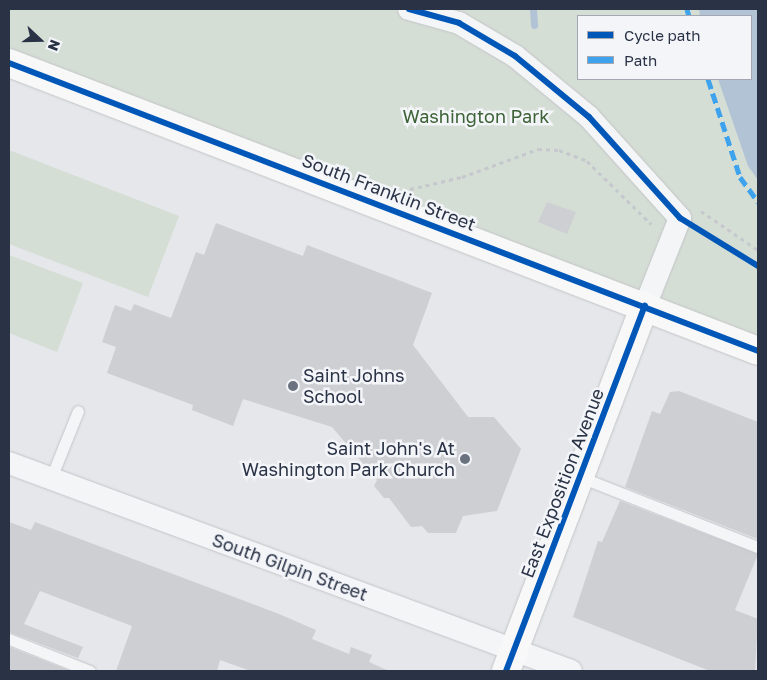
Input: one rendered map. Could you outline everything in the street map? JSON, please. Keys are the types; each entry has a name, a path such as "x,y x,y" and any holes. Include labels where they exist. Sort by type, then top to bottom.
{"street":[{"name":"East Exposition Avenue","path":"409,9 460,23 515,56 589,117 680,218 510,660"},
{"name":"South Franklin Street","path":"9,63 758,351"},
{"name":"South Gilpin Street","path":"9,462 510,660 571,671"}],"lane":[{"path":"51,478 78,411"},
{"path":"580,477 758,547"},
{"path":"9,640 90,671"}],"path":[{"path":"410,189 462,177 538,149 559,150 587,161 655,227"}],"green space":[{"name":"Washington Park","path":"9,9 758,9 758,340 9,53"},
{"path":"9,150 179,216 148,297 9,244"},
{"path":"9,255 83,283 57,352 9,333"}],"water":[{"path":"699,9 758,9 758,180 748,166 718,80 752,80 752,15 700,15"}],"building":[{"path":"547,202 576,212 567,234 538,222"},
{"name":"Saint Johns School","path":"216,223 303,256 307,245 432,293 413,345 468,417 494,417 521,449 497,511 463,516 456,533 428,533 422,526 411,527 389,498 384,498 374,486 377,480 332,427 243,399 233,426 192,410 193,405 107,373 116,347 102,342 115,305 131,311 134,304 171,318 196,252 204,255"},
{"path":"679,391 758,422 758,539 625,487 652,411 660,414 670,392"},
{"path":"620,501 758,554 735,610 758,619 755,671 710,671 573,617 598,541 602,542"},
{"path":"9,522 31,530 35,522 279,614 316,630 312,639 349,654 351,647 372,655 369,662 389,671 251,671 220,660 217,671 116,671 132,626 40,591 24,624 83,647 78,658 9,632"},
{"path":"9,647 70,671 9,671"}],"waterway":[{"path":"533,9 534,25"}],"marked path":[{"path":"687,9 689,15"},
{"path":"708,80 740,177 758,202"}],"cycle path":[{"path":"409,9 459,23 515,56 589,117 680,218 758,266"},
{"path":"9,63 758,351"},
{"path":"506,671 645,306"}],"place":[{"name":"Saint Johns School","path":"293,386"},
{"name":"Saint John's At Washington Park Church","path":"465,459"}]}
